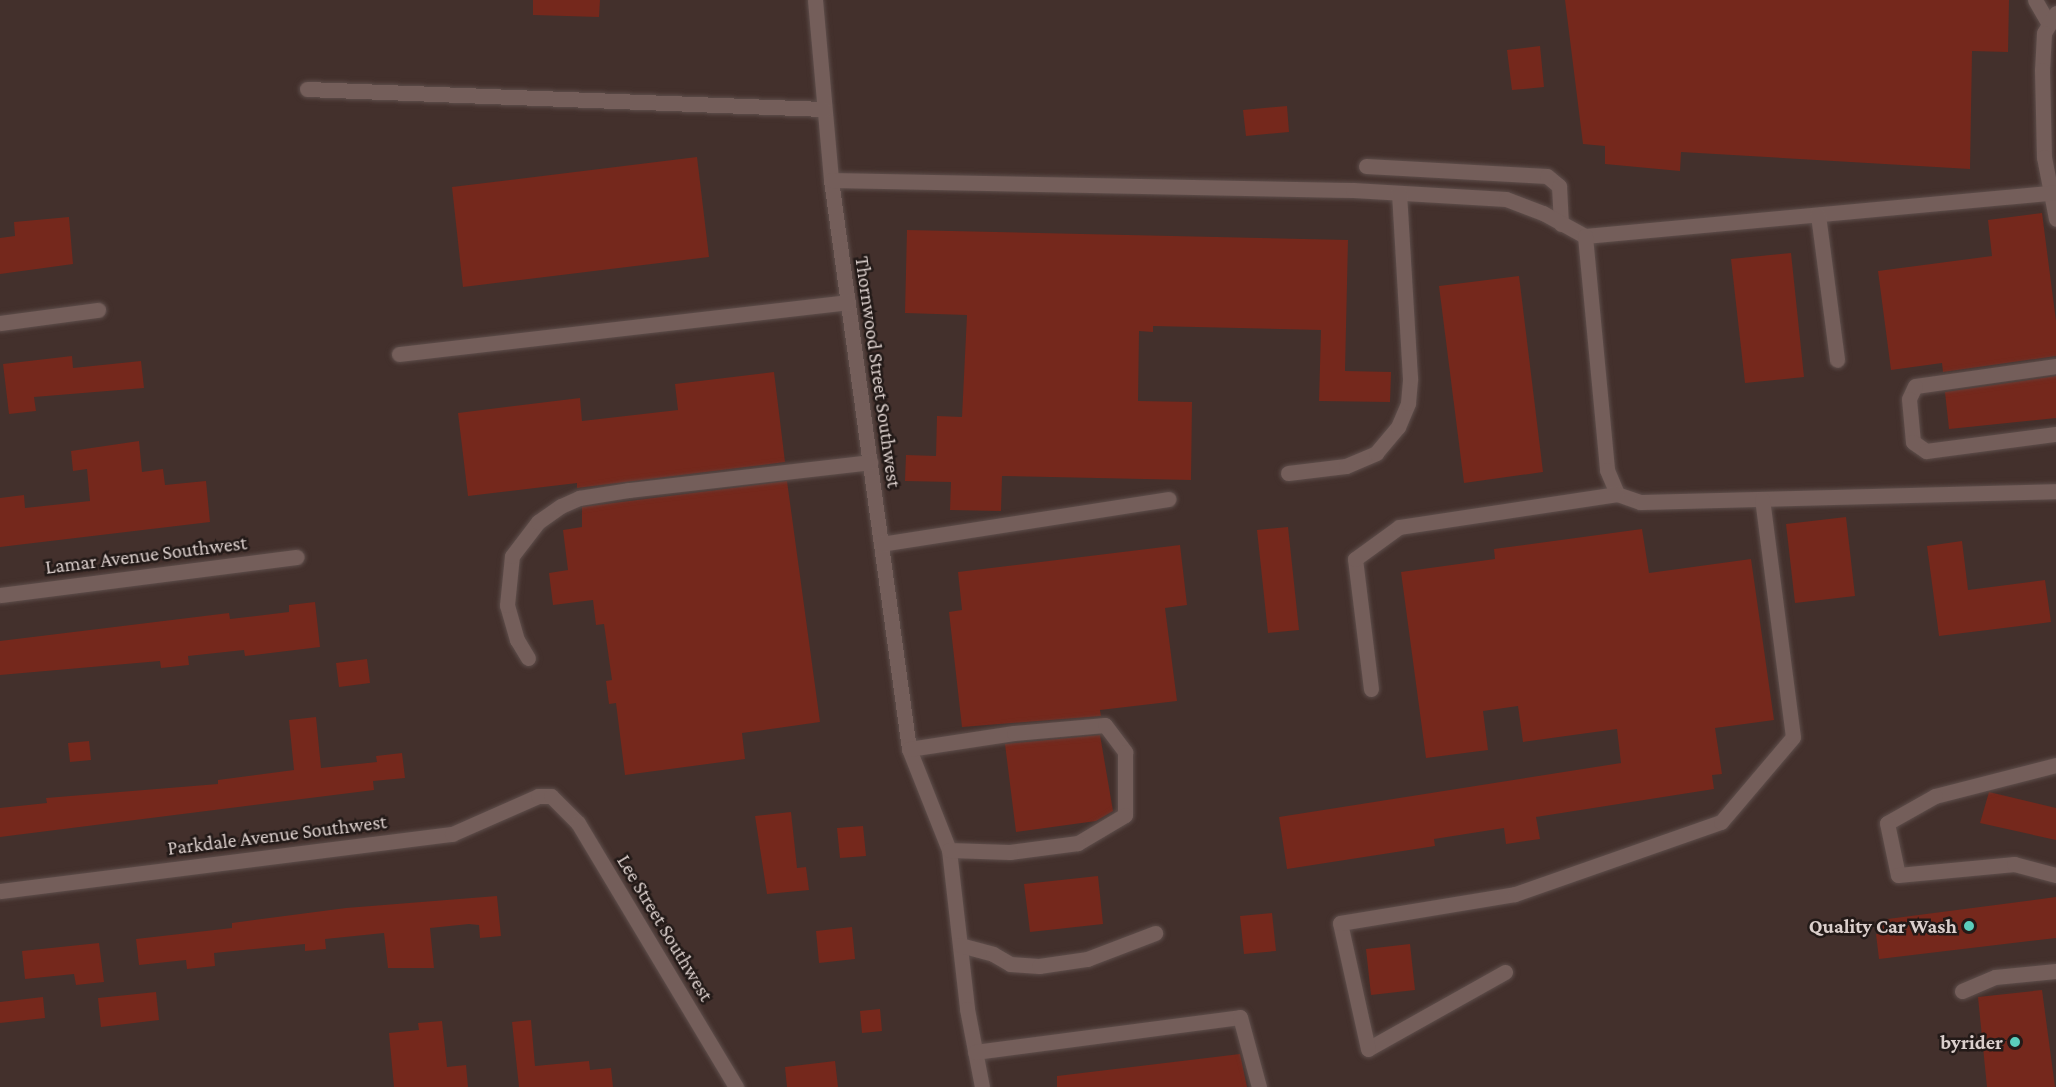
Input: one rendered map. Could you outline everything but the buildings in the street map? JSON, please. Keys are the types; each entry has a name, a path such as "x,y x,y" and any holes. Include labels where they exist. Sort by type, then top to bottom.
{"street":[{"name":"Thornwood Street Southwest","path":"815,0 831,180 909,749 949,850 960,945 982,1087"},
{"path":"2035,0 2053,18 2044,33 2042,81 2044,157 2054,192 2056,219"},
{"path":"307,89 824,109"},
{"path":"1366,166 1547,177 1559,186 1561,224"},
{"path":"831,180 1399,193 1506,200 1584,236 2054,192"},
{"path":"1288,473 1346,466 1376,453 1398,427 1408,403 1410,378 1399,193"},
{"path":"1818,214 1837,360"},
{"path":"1584,236 1607,470 1617,494"},
{"path":"399,354 848,302"},
{"path":"0,323 98,310"},
{"path":"2056,366 1915,386 1909,399 1913,442 1926,451 2056,434"},
{"path":"528,658 517,640 507,605 512,556 538,522 561,506 579,498 629,490 870,462"},
{"path":"1371,689 1355,559 1398,527 1617,494 1640,502 2056,491"},
{"path":"881,544 1168,499"},
{"path":"1505,972 1368,1049 1340,923 1515,894 1721,822 1793,737 1762,499"},
{"name":"Lamar Avenue Southwest","path":"0,595 297,557"},
{"path":"909,749 1014,732 1106,725 1125,752 1125,814 1078,843 1010,852 949,850"},
{"path":"2056,765 1935,796 1887,823 1898,875 2014,864 2056,875"},
{"name":"Parkdale Avenue Southwest","path":"0,891 452,834 538,796 551,796"},
{"name":"Lee Street Southwest","path":"551,796 578,823 733,1086"},
{"path":"960,945 985,951 1010,964 1039,966 1095,956 1155,933"},
{"path":"1962,991 1995,977 2056,971"},
{"path":"975,1052 1240,1017 1259,1087"}],"place":[{"name":"Quality Car Wash","path":"1969,926"},
{"name":"byrider","path":"2015,1042"}]}
